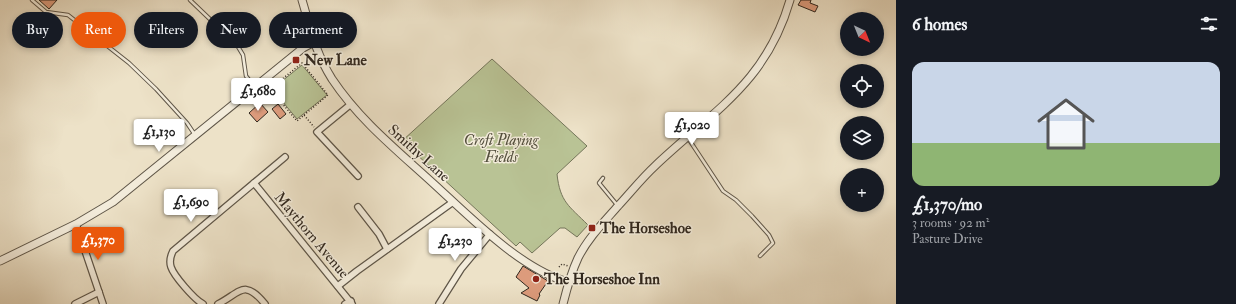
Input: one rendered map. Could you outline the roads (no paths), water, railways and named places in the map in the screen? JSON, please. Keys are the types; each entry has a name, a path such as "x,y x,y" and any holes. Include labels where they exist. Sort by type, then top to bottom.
{"street":[{"path":"563,304 568,282 583,249 618,206 656,166 726,103 753,76 777,36 790,0"},
{"name":"Smithy Lane","path":"301,1 304,12"},
{"path":"0,261 76,224 113,202 196,136 302,48"},
{"name":"Smithy Lane","path":"317,48 331,77 351,104 384,139 490,234 525,261 540,270 568,282"},
{"path":"351,104 318,132 358,176"},
{"path":"202,304 172,270 171,256 176,246 285,157"},
{"name":"Maythorn Avenue","path":"254,183 352,303"},
{"path":"338,286 453,202"},
{"path":"358,207 370,217 388,249"},
{"path":"76,224 103,304"},
{"path":"439,304 461,270 490,234"},
{"path":"218,304 234,292 244,290 254,292 265,304"},
{"path":"75,304 99,292"},
{"path":"345,304 352,303"}],"lane":[{"path":"32,0 46,12 68,15 129,63 156,89 187,123 196,136"},
{"path":"190,0 237,45 243,55 246,76 256,87"},
{"path":"688,137 723,191 736,200 768,235 773,243 760,256"},
{"path":"603,178 599,183 618,206"}],"place":[{"name":"New Lane","path":"296,60"},
{"name":"The Horseshoe","path":"592,228"},
{"name":"The Horseshoe Inn","path":"536,279"}],"park label":[{"name":"Croft Playing Fields","path":"501,148"}]}
